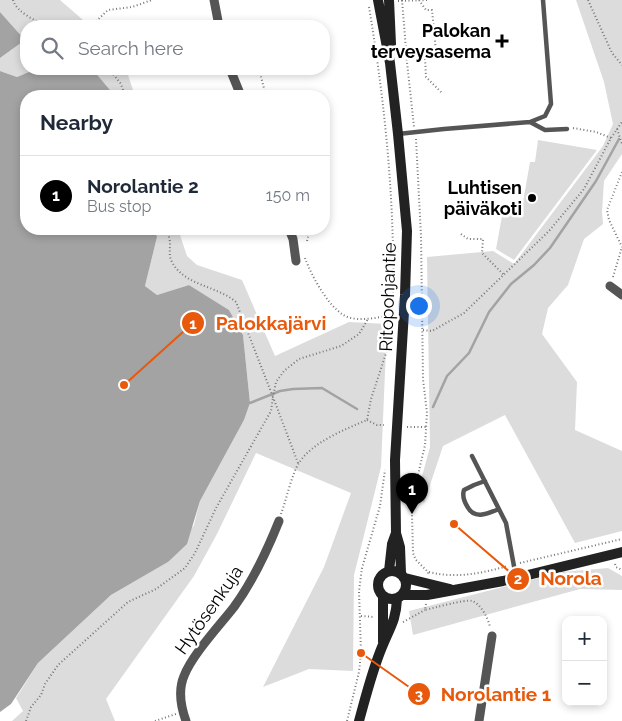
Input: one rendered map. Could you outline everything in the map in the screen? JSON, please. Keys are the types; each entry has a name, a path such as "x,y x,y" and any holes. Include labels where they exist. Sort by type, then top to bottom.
{"main road":[{"name":"Ritopohjantie","path":"389,0 391,31 390,63 407,231 395,460 396,533 400,547 403,576"},
{"name":"Ritopohjantie","path":"373,2 390,63"},
{"name":"Ritopohjantie","path":"389,571 392,544 396,533"},
{"path":"453,590 426,584 389,571 379,579 378,588 383,596 391,600 400,597 427,595 517,578 622,552"},
{"path":"359,721 382,646 395,620 400,597 407,587 403,576"},
{"path":"382,646 383,596"}],"street":[{"path":"214,0 218,20"},
{"path":"232,75 239,90"},
{"path":"291,235 296,261"},
{"path":"610,286 622,295"},
{"name":"Hytösenkuja","path":"185,716 181,690 183,676 254,576 279,521"},
{"path":"479,721 492,636"}],"lane":[{"path":"398,134 530,122 545,116 551,104 543,0"},
{"path":"530,122 545,130 567,129"},
{"path":"472,456 506,523 517,578"},
{"path":"485,481 464,490 463,495 466,505 470,512 476,515 499,509"}],"path":[{"path":"12,0 14,6 34,20"},
{"path":"97,20 108,10 132,7 152,0"},
{"path":"402,0 406,62 415,132 421,236 422,379 427,413 425,445 414,492 412,514 413,553 416,560 428,572 444,576 480,574 514,564 622,539"},
{"path":"428,0 419,0 426,10 432,10 436,52"},
{"path":"588,0 612,53 622,65"},
{"path":"373,2 391,185 393,254 391,354"},
{"path":"442,93 426,76 425,57 436,52 444,54"},
{"path":"114,75 123,90"},
{"path":"261,75 264,90"},
{"path":"423,330 432,331 464,313 550,231 584,189 611,138 622,122"},
{"path":"567,129 576,128 611,138"},
{"path":"617,130 622,144"},
{"path":"610,286 622,247 609,220 608,210 622,172"},
{"path":"461,234 468,239 483,239 482,253 504,275"},
{"path":"169,235 171,242 170,256 180,273 190,280 223,293 236,302 298,463"},
{"path":"307,241 308,235"},
{"path":"306,262 315,280 337,311 349,318 368,319 393,315"},
{"path":"26,721 31,707 41,695 45,684 58,664 128,602 156,589 185,568 195,552 216,508 264,425 271,411 276,382 284,371 299,359 341,346 359,334 368,319"},
{"path":"367,420 371,399 392,335"},
{"path":"387,429 388,419"},
{"path":"367,420 377,425 384,425"},
{"path":"279,521 298,463 311,450 342,431 367,420"},
{"path":"407,427 426,427"},
{"path":"347,721 359,672 361,653 359,591 362,568 380,506 385,466"},
{"path":"426,584 428,572"},
{"path":"427,595 425,610 470,600 478,604 488,620 492,636"},
{"path":"155,721 185,716"}],"shaded area":[{"path":"0,0 60,0 83,20 20,20 20,34 0,12"},
{"path":"576,0 622,0 622,154 604,181 603,224 584,239 568,285 548,308 542,334 577,382 575,430 622,451 622,531 575,543 505,415 443,446 424,503 418,491 430,447 427,257 493,251 514,264 603,146 613,124 604,82"},
{"path":"0,12 20,34 20,44 0,58"},
{"path":"20,44 20,75 22,75 17,77 0,71 0,58"},
{"path":"0,71 17,77 22,75 97,75 110,90 20,90 20,235 156,235 145,286 157,295 189,285 229,310 243,335 250,403 244,420 200,501 187,544 168,562 111,595 38,663 11,704 0,712"},
{"path":"97,75 128,75 133,90 110,90"},
{"path":"538,140 597,150 514,260 496,249 504,205 522,208 530,162 535,162"},
{"path":"156,235 180,235 187,256 197,265 242,280 275,356 349,322 387,324 381,467 354,575 353,671 309,669 263,687 324,567 351,493 256,453 217,534 194,576 106,699 115,721 12,721 23,711 16,698 38,663 111,595 168,562 194,525 200,501 244,420 250,403 243,335 229,310 189,285 157,295 145,286"},
{"path":"608,568 622,576 622,590 580,589 413,635 409,611 562,572"}],"waterway":[{"path":"433,407 447,376 469,353 489,312 511,284 534,265 550,248 596,181 619,139"},
{"path":"250,403 280,391 322,388 357,409"}],"place":[{"name":"Palokan terveysasema","path":"502,41"},
{"name":"Luhtisen päiväkoti","path":"532,198"},
{"name":"Palokkajärvi","path":"124,385"},
{"name":"Norolantie 2","path":"412,514"},
{"name":"Norola","path":"454,524"},
{"name":"Norolantie 1","path":"361,653"}]}
